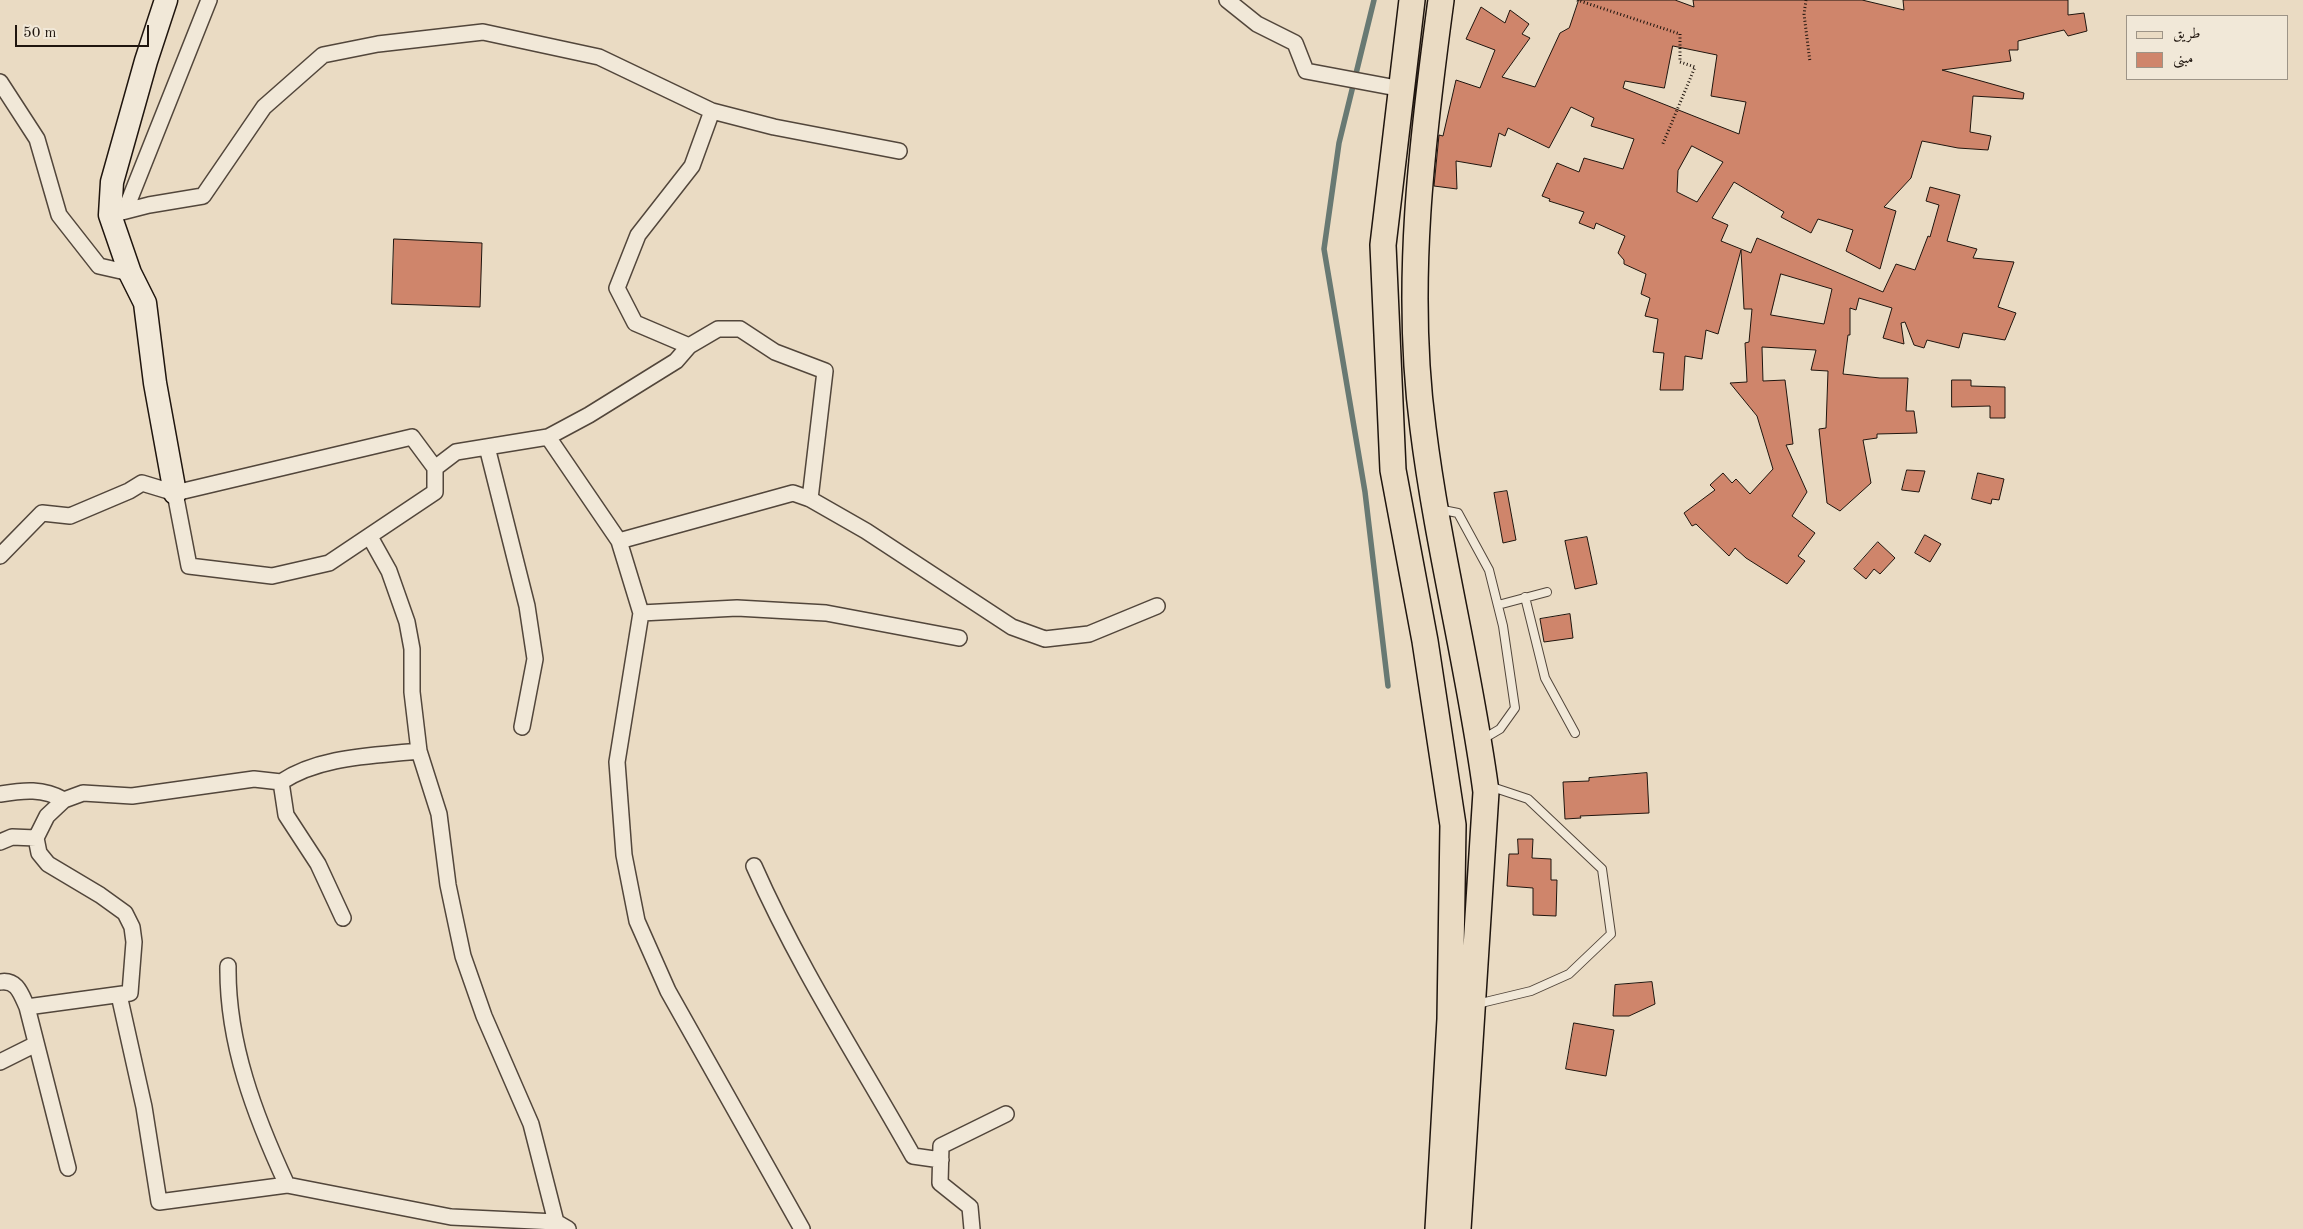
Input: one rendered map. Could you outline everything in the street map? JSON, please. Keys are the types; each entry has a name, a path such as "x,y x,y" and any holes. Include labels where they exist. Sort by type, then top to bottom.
{"main road":[{"path":"1412,0 1383,245 1393,470 1425,641 1452,825 1450,1019 1438,1229"},
{"path":"1441,0 1425,114 1415,276 1416,349 1422,417 1435,509 1479,742 1485,785 1458,1229"}],"street":[{"path":"0,556 42,513 70,516 142,484 175,493 412,437 435,468 435,492 329,563 272,576 189,566 175,493 155,383 145,303 130,273 112,182 146,60 166,0"},
{"path":"117,213 209,0"},
{"path":"1227,0 1257,24 1295,43 1306,71 1402,89"},
{"path":"117,213 149,205 203,196 264,107 323,55 378,44 482,32 599,57 712,111 774,127 899,151"},
{"path":"0,82 37,139 59,215 99,266 130,273"},
{"path":"690,346 635,323 617,288 638,235 692,166 712,111"},
{"path":"435,468 456,452 548,437 589,416 676,361 690,346 718,329 740,329 775,352 825,371 810,499"},
{"path":"548,437 619,541 641,613 617,762 624,855 637,921 668,991 802,1229"},
{"path":"487,447 527,606 534,659 522,727"},
{"path":"619,541 793,493 810,499 891,546 1012,627 1045,639 1089,634 1157,606"},
{"path":"119,996 144,1108 159,1202 286,1185 451,1217 562,1226 531,1124 484,1016 463,956 448,885 439,814 419,751 412,692 412,649 407,622 389,571 370,537"},
{"path":"641,613 737,608 826,613 959,638"},
{"path":"27,1007 130,993 134,942 132,927 125,913 100,895 48,864 39,853 36,838 47,816 64,800 83,793 132,796 254,779 281,782 293,773 337,760 419,751"},
{"path":"281,782 286,815 318,864 343,918"},
{"path":"0,794 26,790 51,793 64,800"},
{"path":"0,842 12,837 36,838"},
{"path":"754,866 770,902 822,1002 874,1087 913,1156 941,1160"},
{"path":"228,966 228,995 238,1053 268,1146 286,1185"},
{"path":"0,982 11,982 17,986 27,1007 68,1168"},
{"path":"0,1062 36,1044"},
{"path":"972,1229 970,1207 940,1183 941,1146 1006,1114"}],"lane":[{"path":"1435,509 1458,513 1489,570 1503,626 1515,708 1500,729 1479,742"},
{"path":"1498,604 1546,592"},
{"path":"1525,597 1546,678 1575,734"},
{"path":"1472,1005 1531,991 1569,974 1611,934 1602,869 1528,799 1485,785"}],"path":[{"path":"1577,0 1680,34 1680,62 1695,67 1662,146"},
{"path":"1806,0 1804,14 1810,62"}],"building":[{"path":"1579,0 1675,0 1694,7 1693,0 1862,0 1904,10 1903,0 2068,0 2068,15 2084,13 2087,31 2068,36 2064,30 2018,41 2018,50 2009,50 2011,61 1942,70 2024,93 2023,99 1973,96 1970,132 1991,136 1988,150 1958,148 1922,141 1911,178 1884,207 1896,211 1880,269 1846,251 1853,230 1818,219 1811,233 1781,217 1784,212 1734,182 1712,218 1728,225 1721,241 1751,253 1757,238 1883,292 1896,264 1915,270 1928,236 1930,237 1939,205 1926,201 1930,187 1960,195 1947,241 1977,249 1973,258 2014,262 1998,307 2016,313 2005,340 1963,333 1959,348 1927,340 1924,348 1914,345 1905,322 1901,323 1904,344 1883,338 1892,308 1859,298 1856,310 1850,308 1850,335 1848,335 1843,374 1880,378 1908,378 1906,411 1914,411 1917,433 1877,434 1877,438 1863,440 1871,483 1840,511 1827,503 1819,429 1826,428 1828,371 1811,370 1816,350 1762,347 1763,381 1785,380 1793,444 1786,445 1807,492 1792,516 1815,533 1798,556 1805,561 1787,584 1746,558 1735,548 1729,556 1696,524 1692,526 1684,513 1715,490 1710,485 1723,473 1732,483 1736,479 1750,494 1773,469 1757,416 1730,383 1747,382 1745,343 1749,342 1752,309 1744,309 1741,250 1718,334 1706,330 1702,359 1685,356 1683,390 1660,390 1664,353 1653,352 1658,319 1645,316 1650,298 1641,294 1646,274 1624,264 1624,260 1618,253 1625,236 1596,223 1594,229 1579,223 1584,212 1549,201 1550,199 1542,196 1557,163 1579,172 1584,158 1623,169 1634,139 1591,126 1594,118 1571,107 1549,148 1508,128 1505,136 1499,133 1491,167 1456,161 1457,189 1434,186 1439,135 1443,136 1456,80 1480,88 1495,50 1466,39 1481,7 1505,23 1510,10 1529,24 1522,34 1530,38 1502,77 1535,87 1560,33 1569,28","holes":["1673,46 1717,55 1711,96 1746,102 1739,134 1623,88 1625,81 1664,88","1692,146 1723,162 1697,202 1677,192 1678,171","1781,274 1832,289 1824,324 1771,315"]},
{"path":"394,239 482,243 480,307 392,304"},
{"path":"1952,380 1971,380 1971,386 2005,387 2005,418 1990,418 1990,406 1952,407"},
{"path":"1907,470 1925,471 1919,492 1902,490"},
{"path":"1978,473 2004,479 1999,500 1992,499 1991,504 1972,499"},
{"path":"1507,491 1516,540 1503,543 1494,493"},
{"path":"1925,535 1941,544 1930,562 1915,553"},
{"path":"1587,537 1597,584 1575,589 1565,541"},
{"path":"1878,542 1895,558 1880,574 1874,569 1866,579 1854,569"},
{"path":"1570,614 1573,638 1544,642 1540,619"},
{"path":"1647,773 1649,813 1580,816 1581,818 1565,819 1563,782 1589,781 1589,778"},
{"path":"1518,839 1533,839 1532,858 1551,859 1551,880 1557,880 1556,916 1533,915 1533,888 1507,886 1509,854 1518,854"},
{"path":"1652,982 1655,1004 1629,1016 1613,1016 1615,985"},
{"path":"1574,1023 1614,1030 1606,1076 1566,1069"}],"waterway":[{"path":"1374,0 1339,143 1324,249 1365,492 1388,686"}]}
